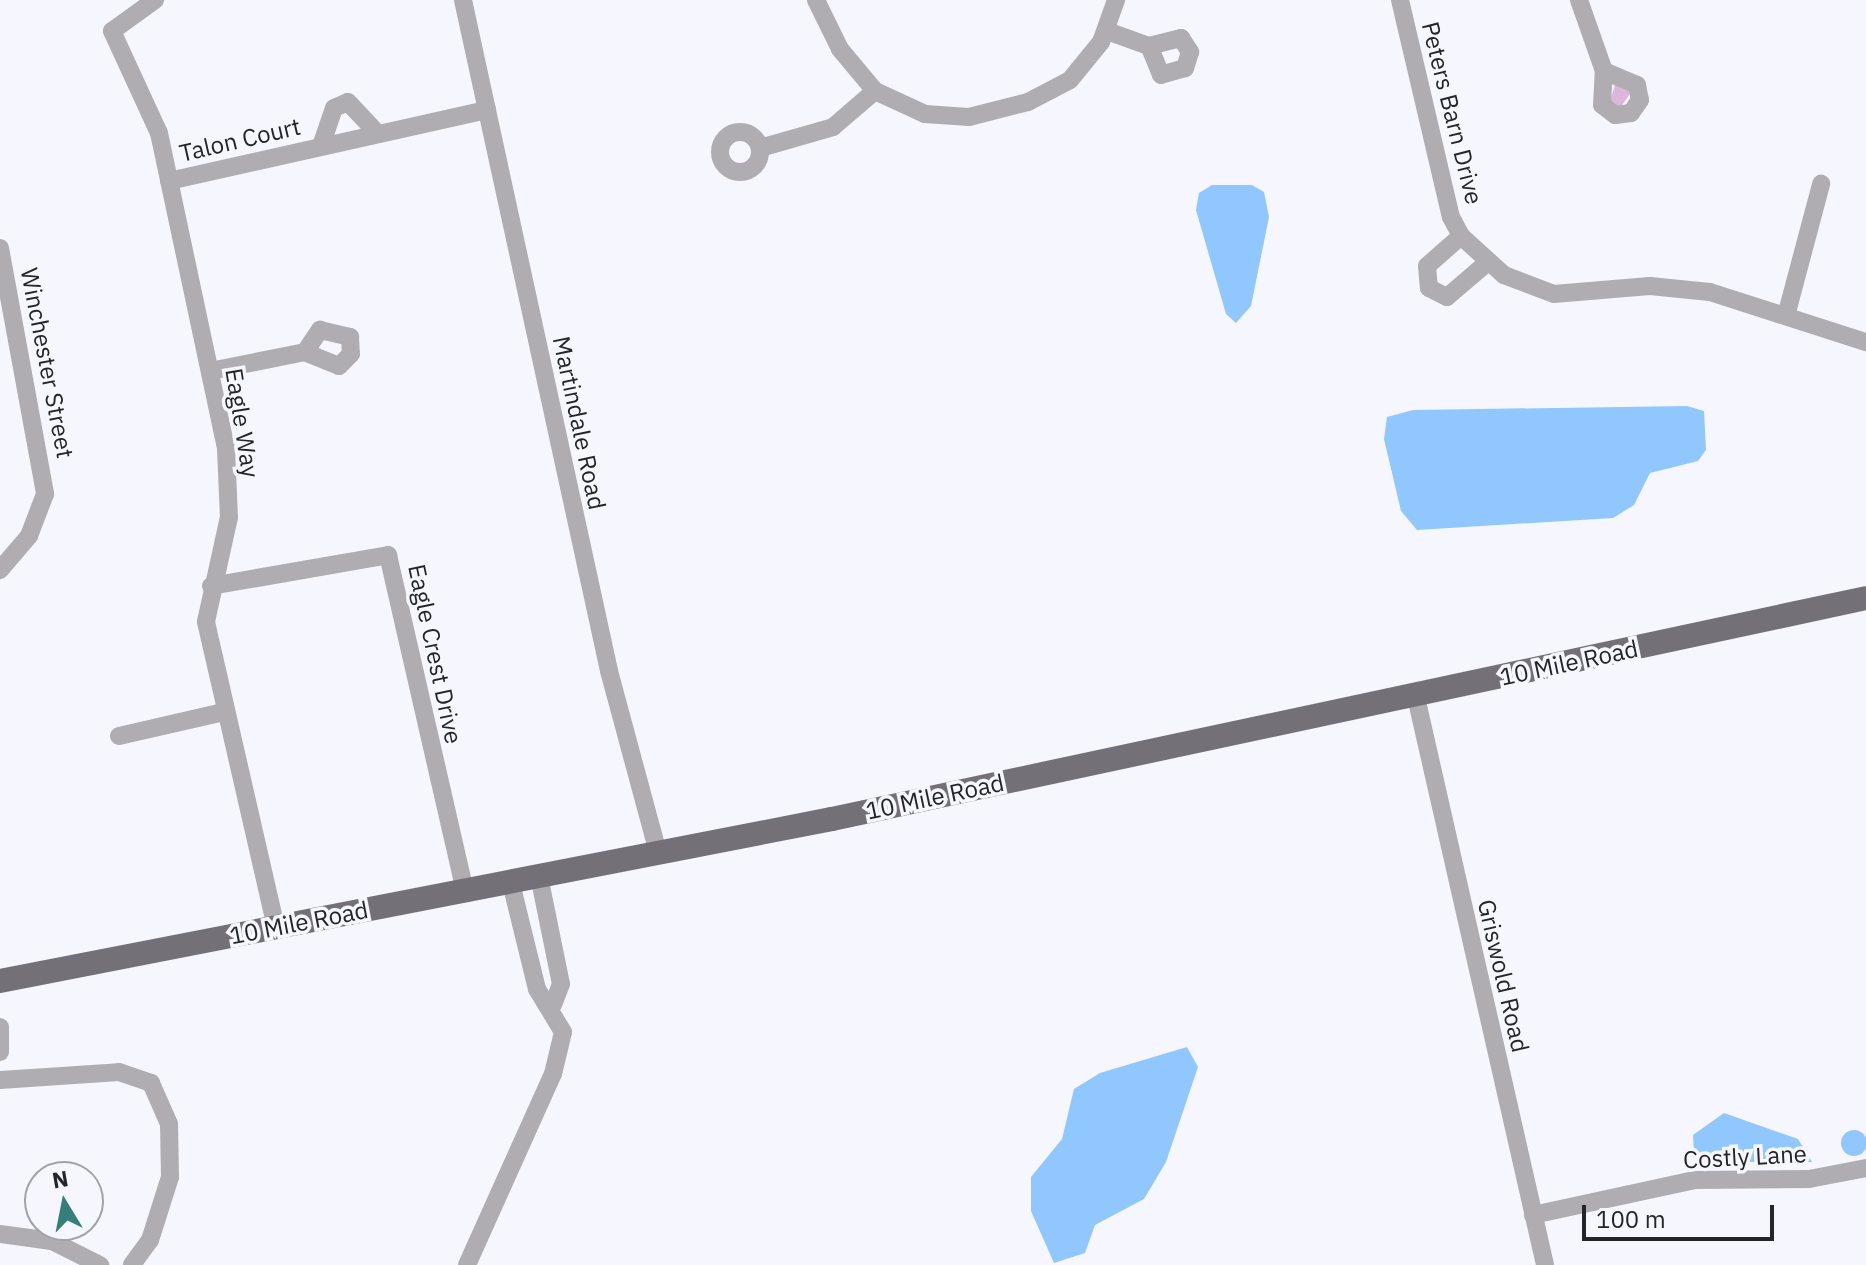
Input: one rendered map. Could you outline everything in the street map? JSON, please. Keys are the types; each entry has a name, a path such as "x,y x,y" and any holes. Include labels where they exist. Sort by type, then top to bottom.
{"main road":[{"name":"10 Mile Road","path":"0,981 658,853 1416,697 1866,598"}],"street":[{"name":"Eagle Way","path":"155,0 112,31 143,88 169,181 210,371 230,487 206,622 224,712 276,927"},
{"name":"Martindale Road","path":"463,0 609,671 658,853"},
{"path":"816,0 840,49 875,91 935,115 999,111 1070,80 1107,31 1116,0"},
{"name":"Peters Barn Drive","path":"1400,0 1461,236 1488,262 1554,294 1681,287 1866,342"},
{"path":"1579,0 1604,71"},
{"path":"1107,31 1149,46"},
{"path":"760,148 833,127 875,91"},
{"name":"Talon Court","path":"321,146 334,108 348,102 377,133"},
{"name":"Talon Court","path":"169,181 487,110"},
{"path":"1786,316 1821,184"},
{"name":"Peters Barn Drive","path":"1461,236 1427,266 1429,288 1447,297 1458,292 1488,262"},
{"name":"Winchester Street","path":"0,248 45,494 29,536 0,570"},
{"path":"210,371 305,352"},
{"name":"Eagle Crest Drive","path":"211,586 388,555 465,892"},
{"name":"Griswold Road","path":"1416,697 1545,1265"},
{"path":"119,736 224,712"},
{"path":"467,1265 495,1172 561,1048 553,1005 561,984 539,876"},
{"path":"511,883 537,989 553,1005"},
{"path":"0,1027 0,1052"},
{"path":"0,1080 119,1072 151,1083 169,1124 170,1177 150,1240 132,1265"},
{"name":"Costly Lane","path":"1533,1215 1695,1180 1809,1179 1866,1168"},
{"path":"0,1234 52,1241 100,1265"}],"shaded area":[{"path":"1615,84 1632,91 1620,108 1610,102"}],"water":[{"path":"1212,185 1252,185 1264,192 1269,217 1251,306 1236,323 1226,314 1196,210 1199,193"},
{"path":"1687,406 1704,411 1706,450 1698,461 1650,473 1634,505 1613,518 1417,530 1401,511 1384,439 1387,417 1413,410"},
{"path":"1187,1047 1198,1067 1166,1162 1144,1199 1095,1225 1085,1253 1054,1263 1031,1211 1031,1177 1062,1139 1074,1089 1100,1073"},
{"path":"1724,1113 1798,1139 1812,1162 1707,1162 1694,1154 1693,1135"},
{"path":"1854,1130 1863,1134 1867,1143 1863,1152 1854,1156 1845,1152 1841,1143 1845,1134"}]}
